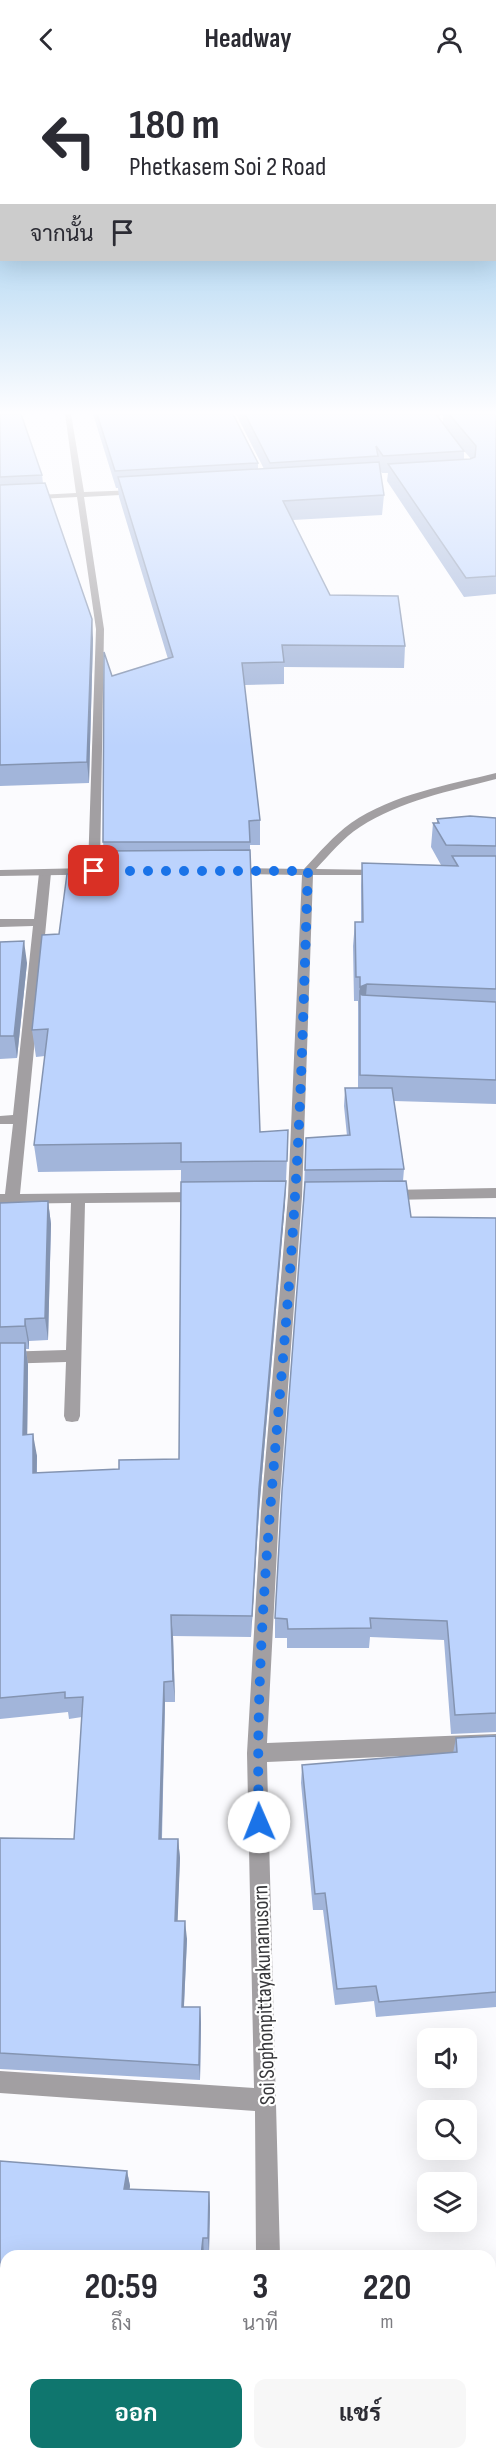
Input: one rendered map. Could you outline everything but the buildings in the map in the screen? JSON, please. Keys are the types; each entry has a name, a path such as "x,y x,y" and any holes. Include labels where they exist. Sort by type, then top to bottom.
{"street":[{"path":"85,525 100,629 94,871"},
{"path":"308,871 341,836 372,814 441,790 496,776"},
{"path":"0,873 130,871"},
{"path":"225,871 390,873"},
{"name":"Soi Sophonpittayakunanusorn","path":"268,2250 257,1753 270,1511 296,1196 308,871"},
{"path":"45,873 20,1119 6,1199 217,1197"},
{"path":"0,923 39,922"},
{"path":"0,1120 20,1119"},
{"path":"378,1195 496,1193"},
{"path":"72,1416 78,1199"},
{"path":"0,1358 74,1356"},
{"path":"257,1753 496,1743"},
{"path":"0,2082 266,2100"}],"route":[{"path":"94,871 308,871 295,1196 270,1511 257,1753 259,1822"}]}
